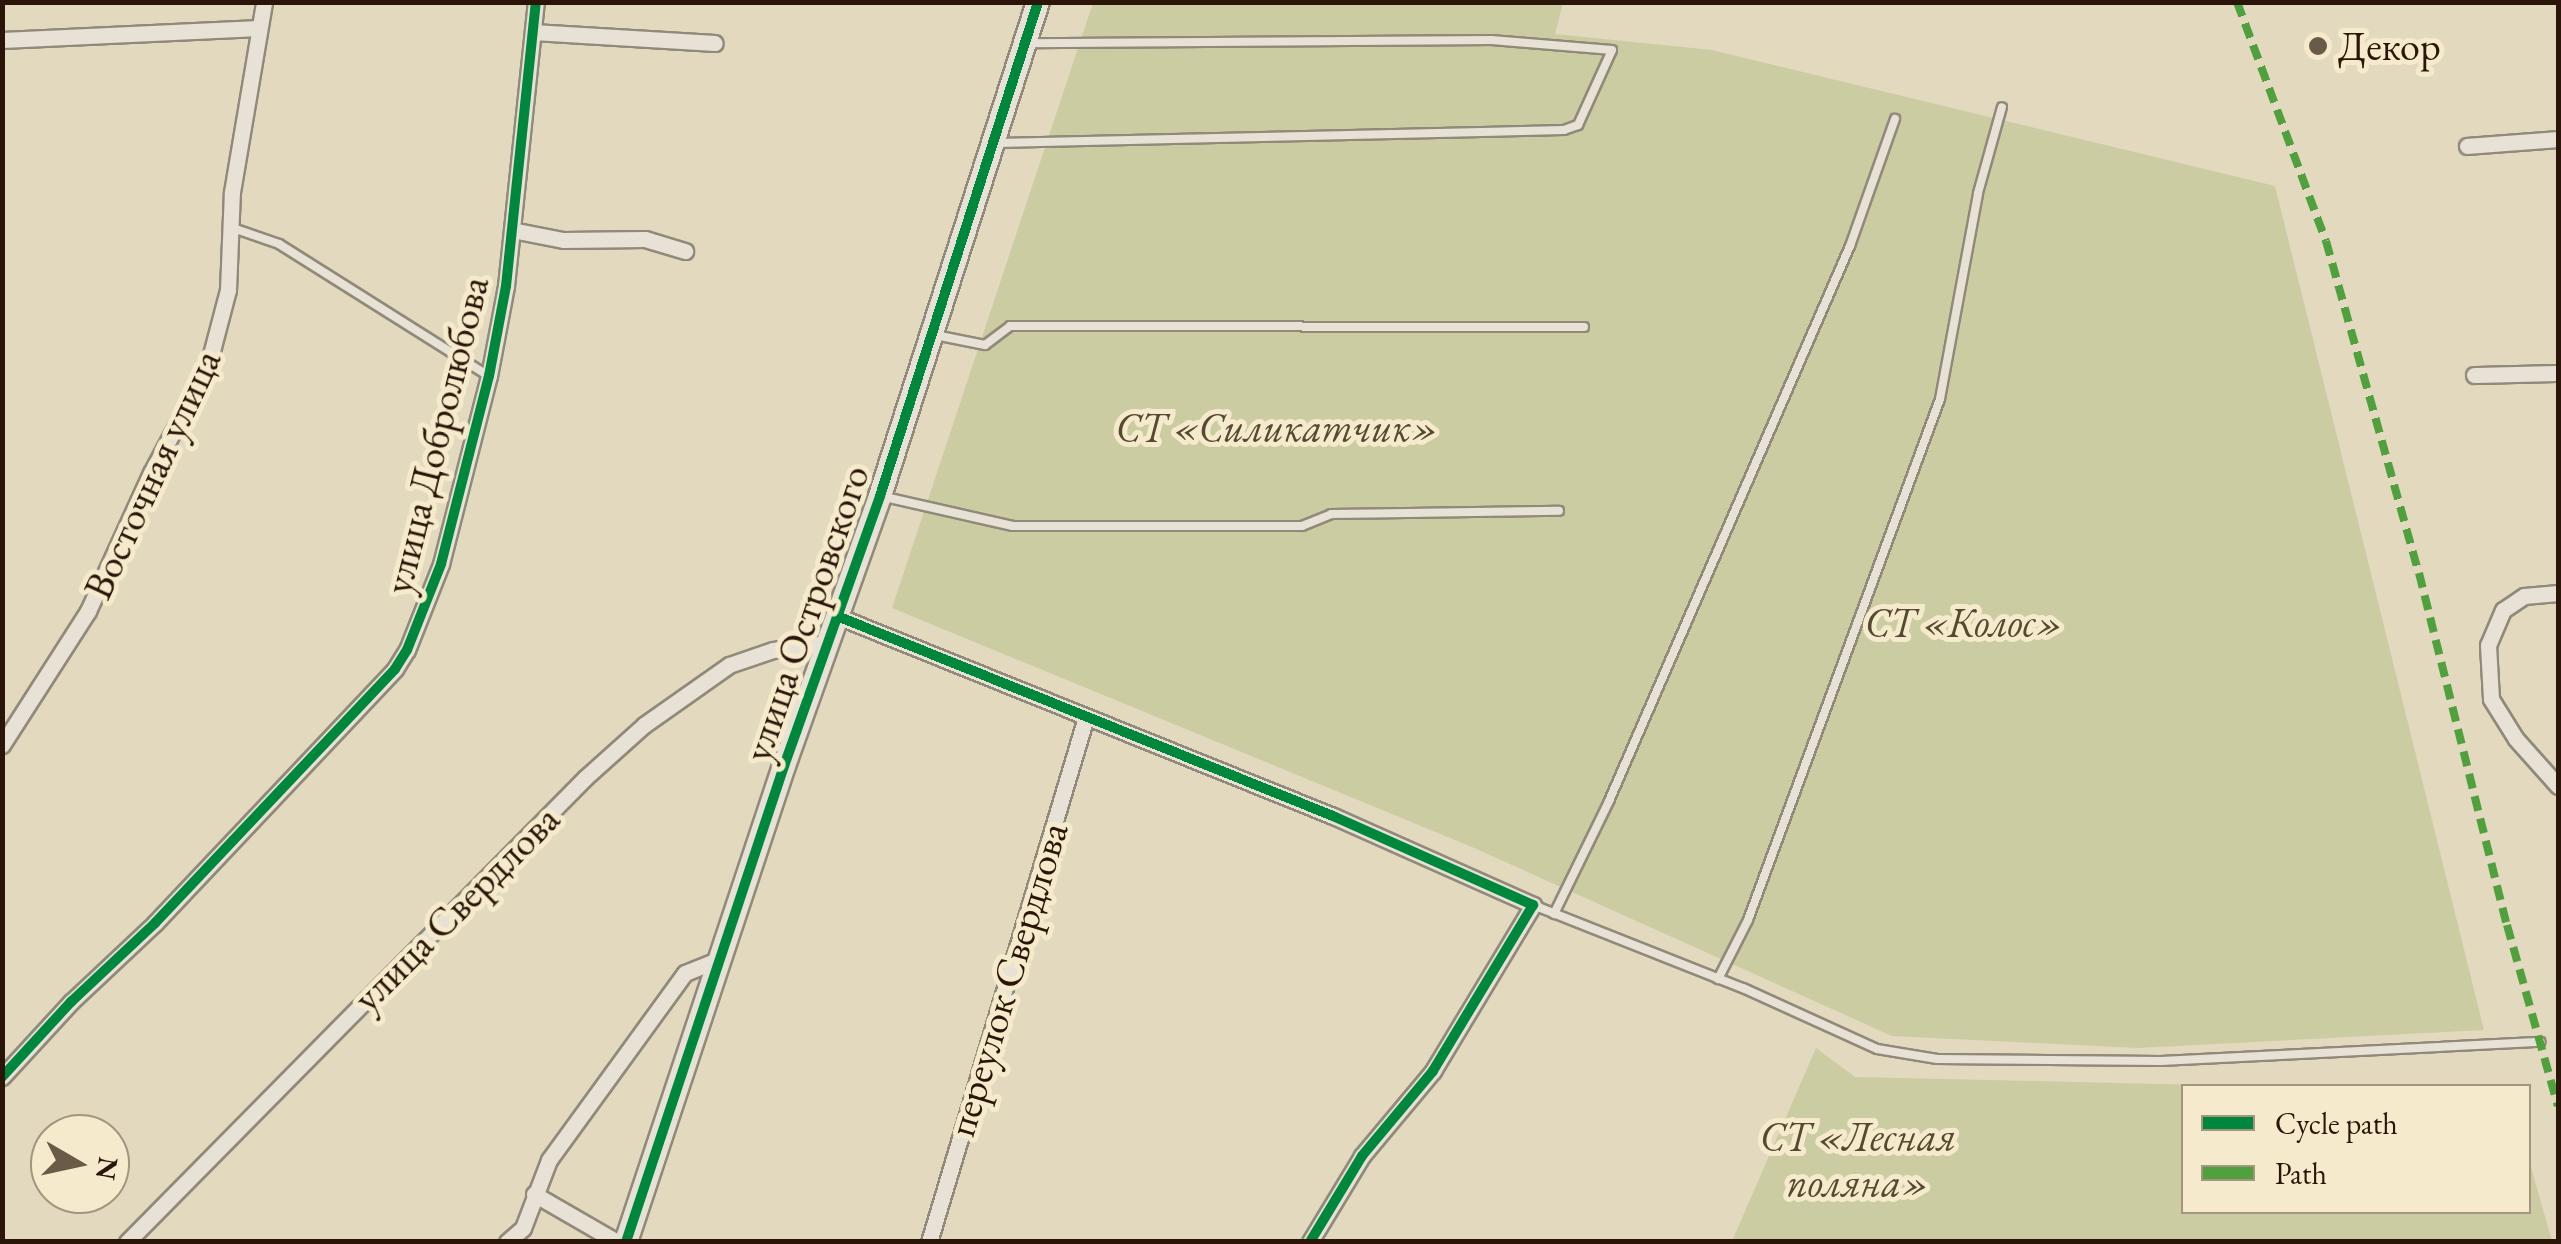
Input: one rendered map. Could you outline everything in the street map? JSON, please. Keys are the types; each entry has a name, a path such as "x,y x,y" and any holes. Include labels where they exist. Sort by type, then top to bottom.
{"street":[{"name":"Восточная улица","path":"2,745 88,611 151,474 208,366 228,290 228,227 264,2"},
{"name":"улица Добролюбова","path":"2,1077 395,669 419,626 442,564 489,376 512,230 536,2"},
{"name":"улица Островского","path":"626,1242 719,959 880,496 1038,2"},
{"path":"2,40 259,28"},
{"path":"534,32 715,43"},
{"path":"2468,146 2558,139"},
{"path":"512,230 563,240 645,239 685,251"},
{"path":"2474,375 2558,372"},
{"path":"2558,593 2524,596 2503,610 2488,645 2491,699 2516,739 2558,786"},
{"path":"837,616 1334,816 1533,906 1434,1071 1362,1156 1310,1242"},
{"name":"улица Свердлова","path":"127,1242 585,778 644,725 729,665 772,650 828,643"},
{"name":"переулок Свердлова","path":"929,1242 1086,717"},
{"path":"507,1242 523,1228 548,1160 684,972 719,959"},
{"path":"534,1194 617,1242"}],"lane":[{"path":"993,143 1564,130 1578,125 1612,50 1491,40 1025,43"},
{"path":"1718,978 1748,920 1940,399 1978,193 2002,107"},
{"path":"1554,914 1609,802 1850,246 1895,119"},
{"path":"228,227 280,244 489,376"},
{"path":"932,334 985,345 1010,326 1584,327"},
{"path":"880,496 1013,526 1302,526 1331,514 1559,511"},
{"path":"1533,906 1718,978 1877,1048 1938,1060 2161,1061 2541,1042"}],"green space":[{"name":"СТ «Колос»","path":"1093,3 1563,3 1555,34 1712,50 2275,186 2484,1030 2138,1048 1892,1036 1472,847 892,608"},
{"name":"СТ «Лесная поляна»","path":"1816,1048 1855,1077 2181,1085 2181,1214 2531,1214 2531,1167 2552,1241 1732,1241"}],"marked path":[{"path":"2237,2 2326,241 2419,573 2507,925 2558,1106"}],"cycle path":[{"path":"2,1077 71,1002 155,923 395,669 407,650 441,564 489,376 506,286 536,2"},
{"path":"626,1242 784,766 880,496 1038,2"},
{"path":"837,616 1333,816 1533,905 1433,1071 1362,1156 1310,1242"}],"place":[{"name":"Декор","path":"2318,46"}],"park label":[{"name":"СТ «Силикатчик»","path":"1277,427"}]}
